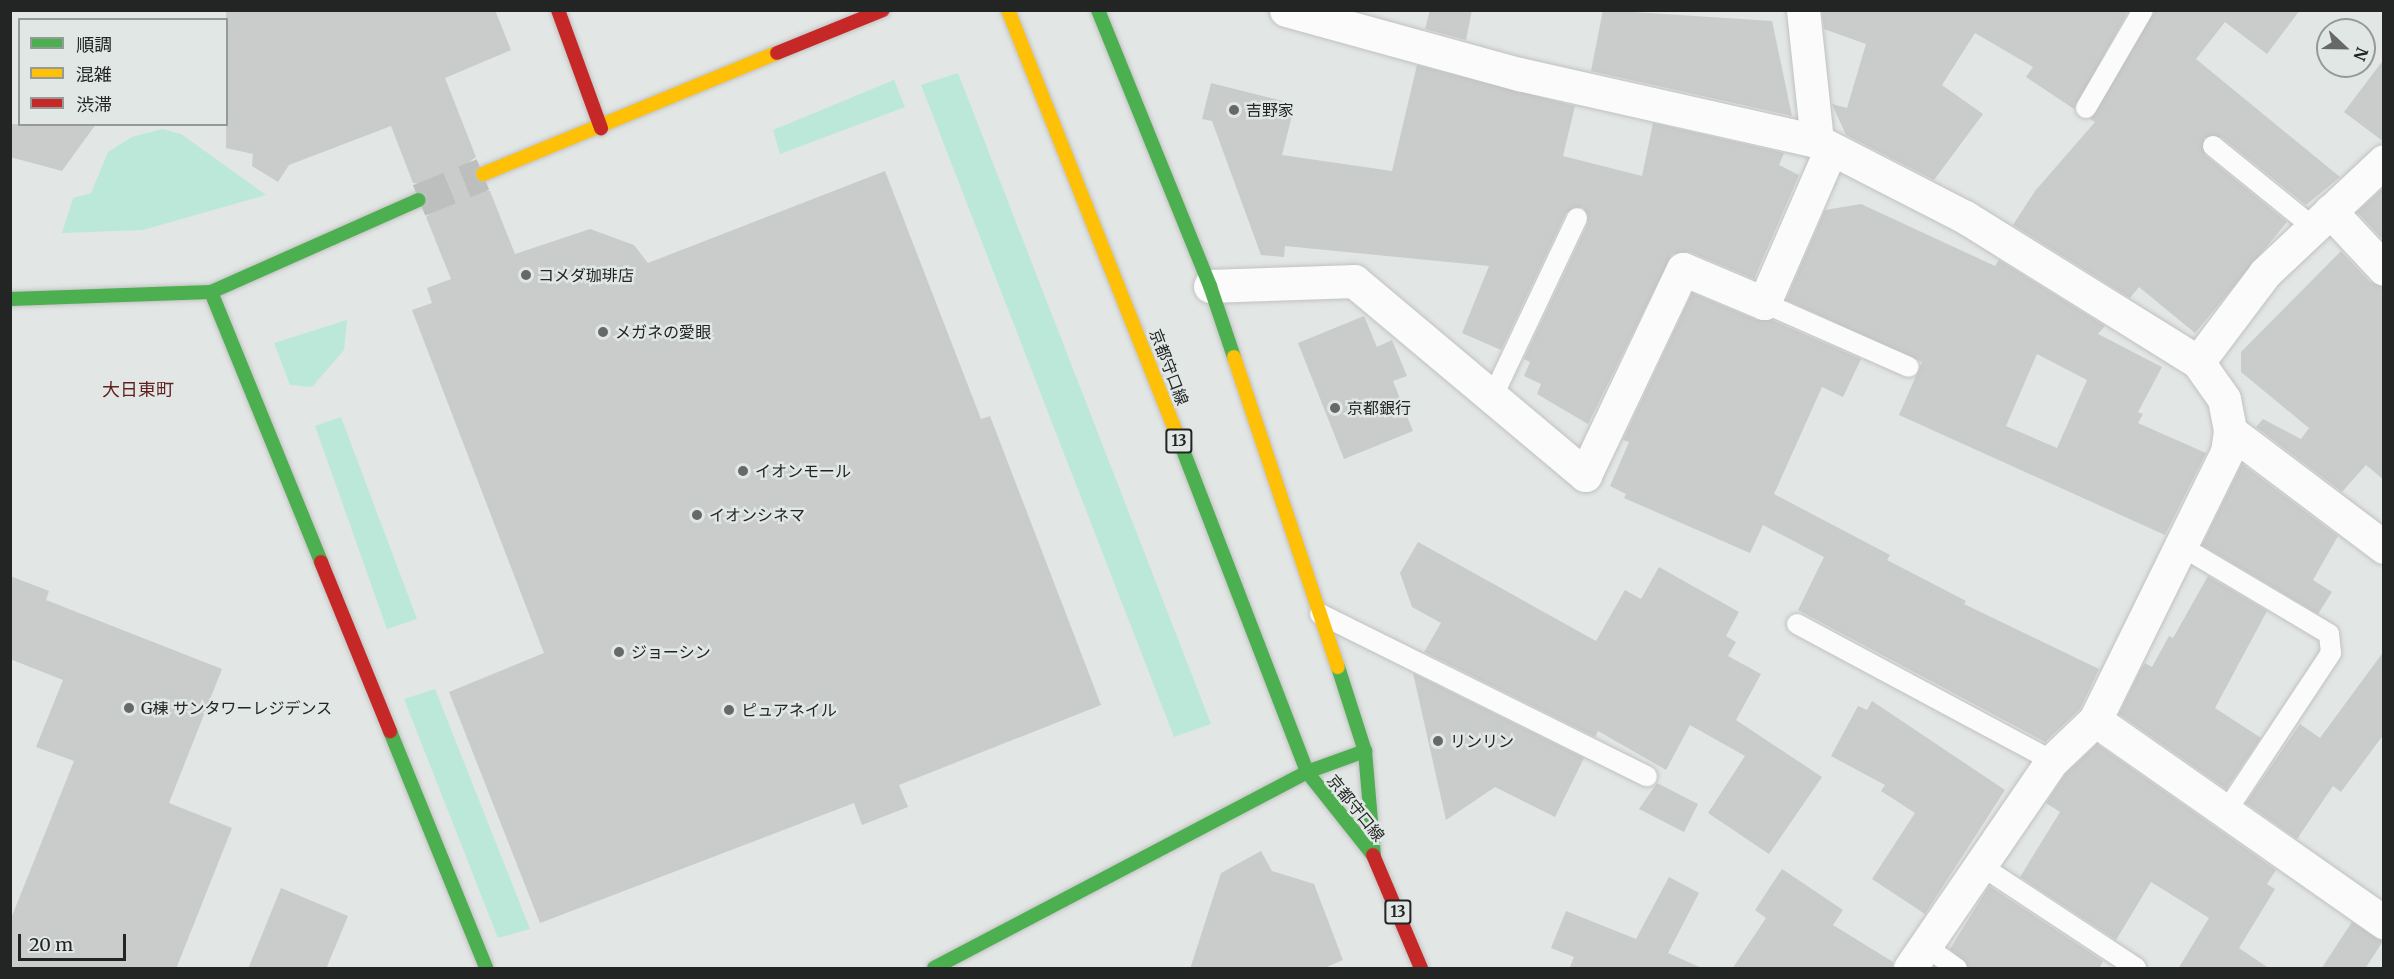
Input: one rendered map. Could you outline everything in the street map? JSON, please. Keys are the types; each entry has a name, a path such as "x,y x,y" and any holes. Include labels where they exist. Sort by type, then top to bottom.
{"street":[{"path":"558,10 601,128"},
{"path":"483,174 623,119 883,10"},
{"name":"京都守口線","path":"1008,10 1131,314 1307,772 1374,856 1421,969"},
{"name":"京都守口線","path":"1098,10 1210,286 1365,751 1374,856"},
{"path":"1286,10 1519,74 1824,146 1965,217 2198,362 2224,399 2230,431 2227,452 2095,720 2052,761 1917,957"},
{"path":"1210,286 1354,282 1585,476 1683,269 1764,303 1824,146 1803,10"},
{"path":"615,97 623,119"},
{"path":"2198,362 2265,273 2384,161"},
{"path":"10,299 211,292 419,200"},
{"path":"2321,219 2384,269"},
{"path":"211,292 486,969"},
{"path":"2230,431 2384,547"},
{"path":"2095,720 2384,922"},
{"path":"934,969 1307,772 1365,751"}],"lane":[{"path":"2086,108 2143,10"},
{"path":"2213,146 2321,219"},
{"path":"1492,398 1577,218"},
{"path":"1764,303 1909,367"},
{"path":"2181,546 2329,634 2331,653 2225,813"},
{"path":"1320,614 1647,776"},
{"path":"1797,624 2052,761"},
{"path":"1980,865 2136,969"},
{"path":"1917,957 1957,969"}],"green space":[{"path":"958,73 1211,724 1174,737 921,85"},
{"path":"894,80 905,107 780,154 773,130"},
{"path":"162,129 181,134 266,195 143,230 62,233 73,198 91,193 108,152 132,137"},
{"path":"347,320 344,350 312,387 290,385 274,343"},
{"path":"341,417 417,619 387,629 315,426"},
{"path":"435,689 530,929 498,938 404,699"}],"building":[{"name":"イオンモール","path":"226,10 495,10 511,50 445,78 476,157 468,163 465,181 472,189 490,191 515,254 590,229 634,245 648,263 885,171 981,419 990,416 1101,705 899,785 908,807 862,825 854,803 540,923 449,692 544,653 412,310 432,303 427,288 451,279 426,217 434,211 436,193 430,185 413,183 391,126 289,165 278,182 252,166 253,154 226,148 228,18 226,18"},
{"path":"1430,10 1472,10 1466,40 1425,29"},
{"path":"1603,10 1772,21 1792,116 1591,71"},
{"path":"1822,10 2129,10 2074,109 2026,77 2033,67 1975,33 1942,85 1983,114 1934,180 1846,135 1832,104 1847,108 1866,44 1824,29"},
{"path":"2155,10 2300,10 2267,54 2225,22 2196,59 2340,177 2306,205 2221,137 2204,138 2205,155 2287,222 2195,333 2139,287 2130,298 2013,225 2035,191 2095,122 2090,119"},
{"path":"2384,59 2384,142 2344,112 2370,78 2376,78 2376,70"},
{"path":"1417,65 1575,106 1563,156 1642,176 1653,123 1784,153 1779,165 1799,175 1754,279 1690,252 1672,254 1588,424 1537,394 1541,384 1524,376 1530,362 1524,359 1588,223 1583,207 1566,213 1501,350 1462,333 1489,266 1285,246 1284,257 1261,255 1212,121 1202,119 1211,83 1295,104 1282,155 1392,171"},
{"path":"10,124 18,124 18,126 95,126 62,171 10,157"},
{"path":"2384,187 2384,241 2357,212"},
{"path":"1861,204 1995,266 1999,260 2105,326 2098,334 2162,367 2138,412 2143,414 2138,423 2206,453 2165,535 1899,415 1922,362 1786,300 1825,210","holes":["2037,354 2087,380 2057,448 2006,426"]},
{"path":"2341,251 2370,282 2384,287 2384,480 2366,465 2342,492 2256,427 2263,419 2301,439 2309,428 2241,372 2241,352"},
{"path":"1692,293 1757,320 1772,320 1861,359 1843,397 1822,387 1774,494 1890,555 1887,560 1966,601 1964,604 2099,669 2080,709 2045,742 1798,610 1824,557 1763,525 1750,553 1624,498 1626,494 1610,486 1629,442 1623,440"},
{"path":"1364,316 1377,347 1392,340 1407,376 1393,381 1413,431 1344,459 1298,343"},
{"path":"2242,464 2338,536 2313,580 2332,592 2318,614 2202,545"},
{"path":"1418,542 1596,641 1625,590 1641,599 1659,567 1739,612 1726,636 1736,642 1728,656 1761,674 1736,720 1822,777 1769,854 1708,813 1745,756 1690,725 1666,770 1598,731 1595,737 1424,652 1441,623 1412,607 1400,573"},
{"path":"10,576 49,591 46,600 222,669 169,803 232,828 176,969 10,969 10,921 74,761 36,747 63,680 10,659"},
{"path":"2208,576 2267,611 2215,708 2261,738 2226,789 2119,714 2145,663 2152,667 2169,636 2173,638"},
{"path":"2384,651 2384,734 2341,792 2333,786 2297,839 2246,803 2300,724 2320,738"},
{"path":"1413,673 1584,758 1555,817 1495,787 1446,820"},
{"path":"1872,701 2005,790 1925,914 1872,879 1915,813 1881,791 1885,785 1831,756 1858,706 1867,710"},
{"path":"2097,744 2276,870 2267,884 2275,889 2239,948 2270,969 2178,969 2209,918 2151,882 2116,940 2020,877 2060,812 2046,803 2066,773"},
{"path":"1657,783 1698,804 1684,832 1639,809"},
{"path":"1261,851 1272,871 1314,884 1343,960 1322,969 1190,969 1221,873"},
{"path":"1782,869 1843,910 1833,925 1893,962 1892,969 1732,969 1766,918 1755,910"},
{"path":"1669,877 1699,893 1668,953 1704,969 1569,969 1574,957 1551,948 1566,911 1636,939"},
{"path":"1989,886 2103,961 2099,969 1969,969 1950,949"},
{"path":"281,888 348,916 326,969 248,969"},
{"path":"2352,922 2383,941 2365,969 2321,969"}],"tunnel":[{"path":"419,200 483,174"}],"traffic: fast":[{"path":"1098,10 1210,286 1234,357"},
{"path":"10,299 211,292 419,200"},
{"path":"211,292 321,562"},
{"path":"1176,432 1307,772 1373,855"},
{"path":"1338,667 1365,751 1374,856"},
{"path":"390,731 486,968"},
{"path":"934,968 1307,772 1365,751"}],"traffic: slow":[{"path":"1008,10 1176,432"},
{"path":"483,174 777,53"},
{"path":"1234,357 1338,667"}],"traffic: jam":[{"path":"558,10 601,128"},
{"path":"777,53 883,10"},
{"path":"321,562 390,731"},
{"path":"1373,855 1421,968"}],"place":[{"name":"吉野家","path":"1234,110"},
{"name":"コメダ珈琲店","path":"526,275"},
{"name":"メガネの愛眼","path":"603,332"},
{"name":"京都銀行","path":"1335,408"},
{"name":"イオンモール","path":"743,471"},
{"name":"イオンシネマ","path":"697,515"},
{"name":"ジョーシン","path":"619,652"},
{"name":"G棟 サンタワーレジデンス","path":"129,708"},
{"name":"ピュアネイル","path":"729,710"},
{"name":"リンリン","path":"1438,741"}],"district":[{"name":"大日東町","path":"138,390"}]}
